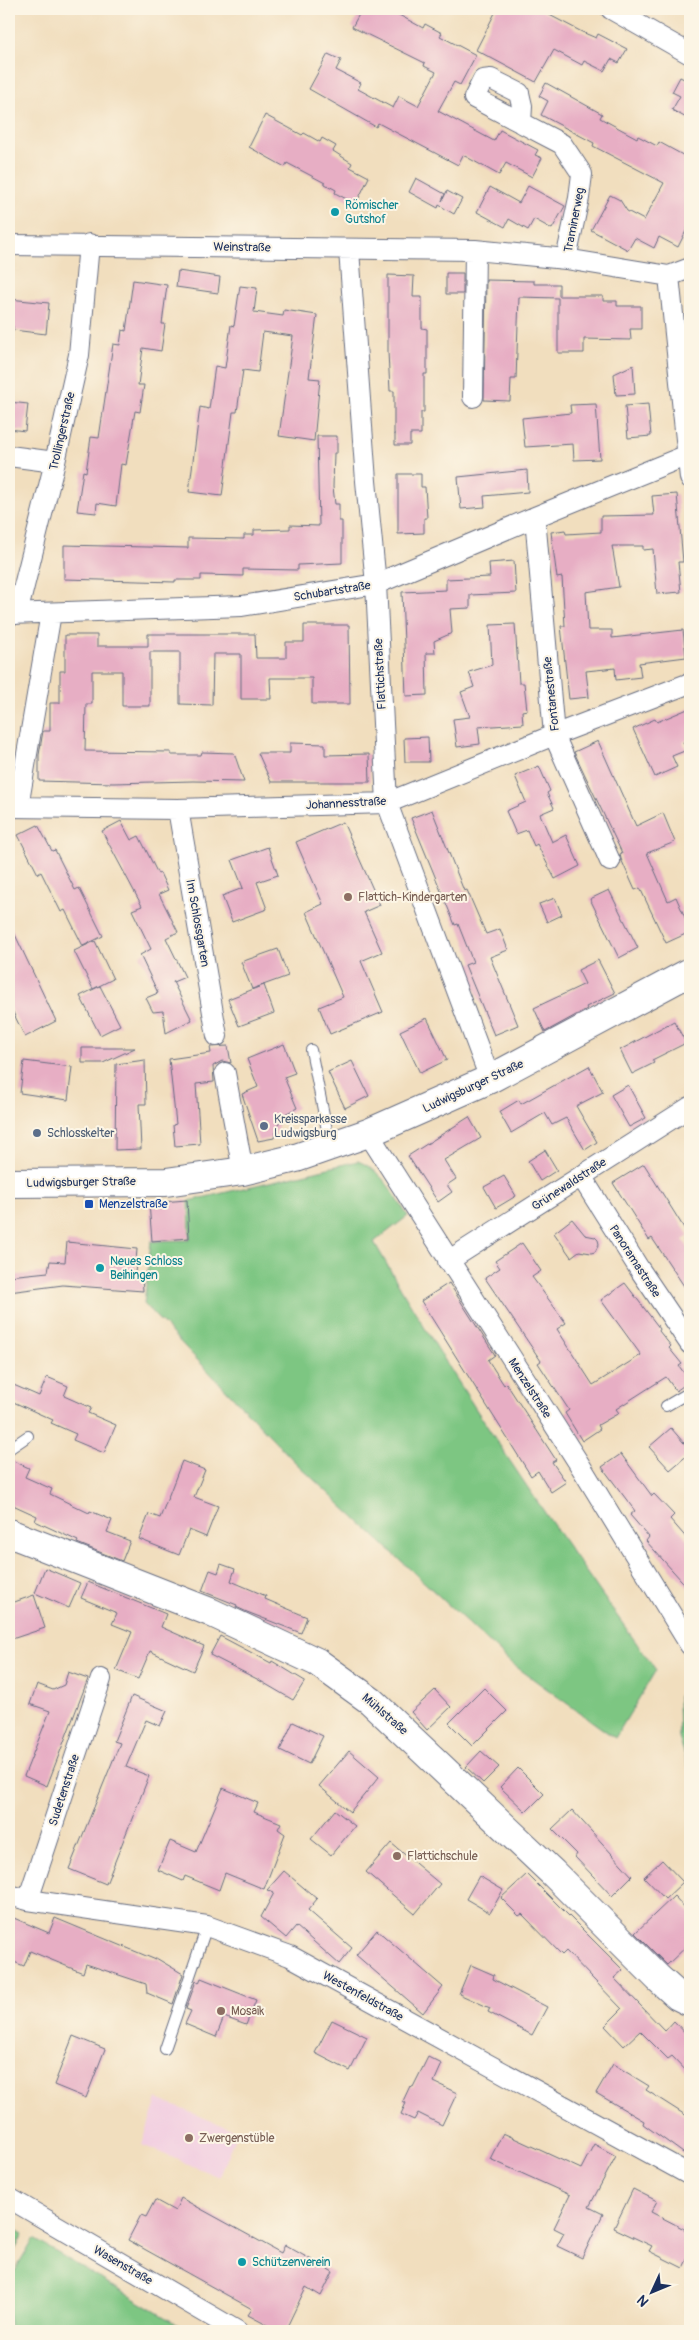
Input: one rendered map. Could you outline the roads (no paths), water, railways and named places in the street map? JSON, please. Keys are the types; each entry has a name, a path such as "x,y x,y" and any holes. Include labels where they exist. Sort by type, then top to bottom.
{"main road":[{"name":"Ludwigsburger Straße","path":"9,1183 166,1182 243,1171 296,1158 368,1133 490,1079 690,972"},
{"name":"Mühlstraße","path":"9,1533 210,1612 317,1662 377,1706 553,1873 658,1978 678,1996 690,2002"}],"street":[{"path":"611,9 690,54"},
{"name":"Traminerweg","path":"521,122 562,144 582,174 566,259"},
{"name":"Weinstraße","path":"9,245 89,244 349,250 475,250 566,259 669,276"},
{"name":"Trollingerstraße","path":"13,614 55,462 79,355 89,244"},
{"name":"Flattichstraße","path":"349,250 366,481 376,584 387,803 490,1079"},
{"path":"473,397 475,250"},
{"path":"690,268 669,276 690,478"},
{"name":"Schubartstraße","path":"13,614 242,606 376,584 534,517 689,455"},
{"path":"9,456 55,462"},
{"name":"Fontanestraße","path":"534,517 554,735 610,861"},
{"path":"13,807 51,613"},
{"name":"Johannesstraße","path":"13,807 178,809 387,803 690,682"},
{"name":"Im Schlossgarten","path":"178,809 217,1036"},
{"path":"225,1073 243,1171"},
{"name":"Grünewaldstraße","path":"448,1261 690,1107"},
{"name":"Menzelstraße","path":"368,1133 578,1462 690,1645"},
{"name":"Panoramastraße","path":"581,1176 640,1270 690,1344"},
{"name":"Sudetenstraße","path":"18,1898 101,1679"},
{"name":"Westenfeldstraße","path":"18,1898 207,1926 290,1956 690,2175"},
{"name":"Wasenstraße","path":"9,2198 237,2331"}],"lane":[{"path":"311,1050 330,1146"},
{"path":"666,1406 690,1392"},
{"path":"9,1448 28,1436"},
{"path":"165,2048 207,1926"}],"place":[{"name":"Römischer Gutshof","path":"335,212"},
{"name":"Flattich-Kindergarten","path":"348,897"},
{"name":"Kreissparkasse Ludwigsburg","path":"264,1126"},
{"name":"Schlosskelter","path":"37,1133"},
{"name":"Menzelstraße","path":"89,1204"},
{"name":"Neues Schloss Beihingen","path":"100,1268"},
{"name":"Flattichschule","path":"397,1856"},
{"name":"Mosaik","path":"221,2011"},
{"name":"Zwergenstüble","path":"189,2138"},
{"name":"Schützenverein","path":"242,2262"}]}
